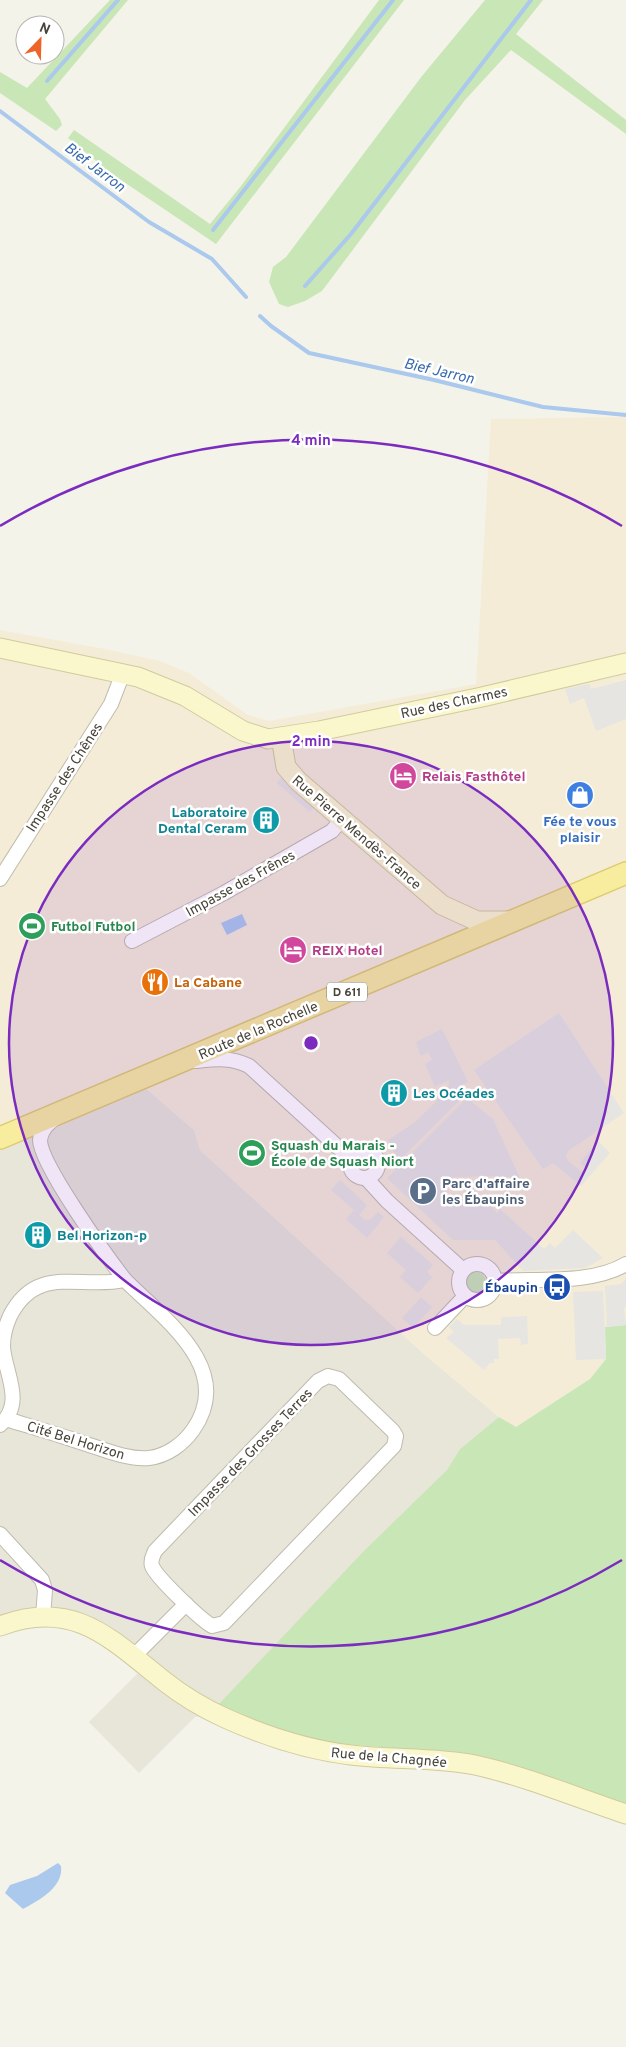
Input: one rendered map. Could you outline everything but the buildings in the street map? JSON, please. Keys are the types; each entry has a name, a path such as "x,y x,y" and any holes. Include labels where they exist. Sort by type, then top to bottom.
{"main road":[{"name":"Route de la Rochelle","path":"0,1138 626,873"}],"street":[{"path":"0,648 123,673 185,696 243,732 268,738 281,737"},
{"name":"Rue des Charmes","path":"281,737 482,697 626,663"},
{"name":"Impasse des Chênes","path":"0,879 111,704 123,673"},
{"name":"Rue Pierre Mendès-France","path":"281,737 285,762 289,772 431,896 453,912 477,921 511,921"},
{"name":"Impasse des Frênes","path":"132,941 224,893 332,831 342,820"},
{"path":"183,1062 225,1058 238,1060 249,1066 350,1159 350,1167 354,1175 366,1178 387,1202 463,1270"},
{"name":"Cité Bel Horizon","path":"62,1112 45,1127 40,1142 42,1149 65,1192 125,1280 187,1342 198,1358 205,1377 207,1392 199,1421 190,1434 176,1448 149,1458 133,1457 3,1422 14,1388 2,1339 14,1308 32,1289 61,1280 102,1284 125,1280"},
{"path":"350,1159 360,1150 369,1151 375,1156 378,1163 376,1171 366,1178"},
{"path":"473,1264 486,1266 494,1275 496,1281 492,1293 488,1297 476,1301 465,1296 459,1286 463,1270 473,1264"},
{"path":"496,1281 587,1277 603,1274 626,1264"},
{"path":"435,1328 465,1296"},
{"name":"Impasse des Grosses Terres","path":"328,1376 339,1379 393,1431 396,1442 392,1450 224,1623 212,1626 186,1604 153,1568 151,1562 155,1551 318,1381 328,1376"},
{"path":"0,1534 42,1580 45,1590 43,1617"},
{"path":"134,1656 186,1604"},
{"name":"Rue de la Chagnée","path":"0,1626 22,1619 43,1617 73,1621 88,1626 115,1641 195,1702 226,1718 282,1740 310,1748 351,1755 440,1761 475,1766 626,1814"}],"shaded area":[{"path":"626,417 626,1325 605,1327 606,1359 590,1379 516,1428 499,1417 424,1354 200,1150 194,1130 127,1072 0,1131 0,630 160,661 189,673 248,715 269,721 476,684 491,419"},
{"path":"626,680 626,719 596,731 584,698 570,704 565,689 589,684 591,689"},
{"path":"283,776 316,805 310,812 277,783"},
{"path":"559,1013 624,1113 568,1151 566,1156 568,1161 582,1172 587,1169 580,1163 598,1141 610,1153 581,1186 553,1163 543,1169 474,1070"},
{"path":"442,1029 468,1082 461,1085 468,1092 401,1159 393,1151 388,1140 414,1123 442,1096 449,1085 449,1080 435,1087 425,1064 432,1060 428,1052 421,1056 416,1042"},
{"path":"127,1072 194,1130 200,1150 424,1354 499,1417 460,1449 447,1470 208,1716 195,1717 139,1773 89,1722 140,1671 100,1640 78,1632 54,1627 32,1626 0,1636 0,1131"},
{"name":"Parc d'affaire les Ébaupins","path":"467,1098 493,1119 520,1178 497,1176 453,1177 452,1184 446,1184 446,1197 452,1198 453,1204 457,1205 490,1205 497,1213 500,1209 544,1249 550,1243 555,1248 573,1230 603,1258 585,1268 523,1271 495,1240 453,1240 387,1178"},
{"path":"340,1180 367,1205 359,1215 365,1220 371,1219 378,1212 384,1217 367,1238 346,1219 354,1210 331,1190"},
{"path":"401,1237 433,1265 427,1272 432,1277 418,1293 400,1277 406,1270 387,1253"},
{"path":"626,1279 626,1308 624,1307 626,1325 607,1327 605,1286 621,1284"},
{"path":"603,1291 606,1359 576,1360 573,1292"},
{"path":"421,1297 432,1307 413,1328 402,1318"},
{"path":"527,1316 528,1344 521,1345 520,1338 498,1339 499,1359 494,1359 494,1363 490,1363 484,1370 446,1338 454,1332 449,1327 457,1319 464,1325 501,1325 501,1317"}],"green space":[{"path":"110,0 128,0 45,99 60,119 62,125 56,131 0,93 0,72 27,88 49,65 65,65 65,48"},
{"path":"379,0 404,0 216,244 112,174 68,138 74,130 210,224 241,186"},
{"path":"485,0 543,0 516,34 626,120 626,134 511,50 465,100 322,291 305,301 288,307 279,304 269,282 273,267 286,257 422,76"},
{"path":"476,1272 483,1275 486,1282 483,1289 476,1292 469,1289 466,1282 469,1275"},
{"path":"626,1325 626,1804 516,1766 467,1754 318,1742 282,1731 218,1705 364,1551 447,1470 460,1449 499,1417 516,1427 590,1379 606,1359 605,1327"}],"water":[{"path":"242,914 247,925 227,935 221,923"},
{"path":"58,1863 61,1866 61,1874 54,1887 29,1906 23,1909 5,1893 10,1885 37,1876"}],"waterway":[{"path":"47,81 118,0"},
{"path":"213,230 393,0"},
{"path":"305,286 351,234 531,0"},
{"name":"Bief Jarron","path":"0,111 149,222 212,259 246,297"},
{"name":"Bief Jarron","path":"260,316 309,353 434,380 543,407 626,415"}],"place":[{"name":"Relais Fasthôtel","path":"403,776"},
{"name":"Fée te vous plaisir","path":"580,795"},
{"name":"Laboratoire Dental Ceram","path":"266,820"},
{"name":"Futbol Futbol","path":"32,926"},
{"name":"REIX Hotel","path":"293,950"},
{"name":"La Cabane","path":"155,982"},
{"name":"Les Océades","path":"394,1093"},
{"name":"Squash du Marais - École de Squash Niort","path":"252,1153"},
{"name":"Parc d'affaire les Ébaupins","path":"423,1191"},
{"name":"Bel Horizon-p","path":"38,1235"},
{"name":"Ébaupin","path":"557,1287"}]}
